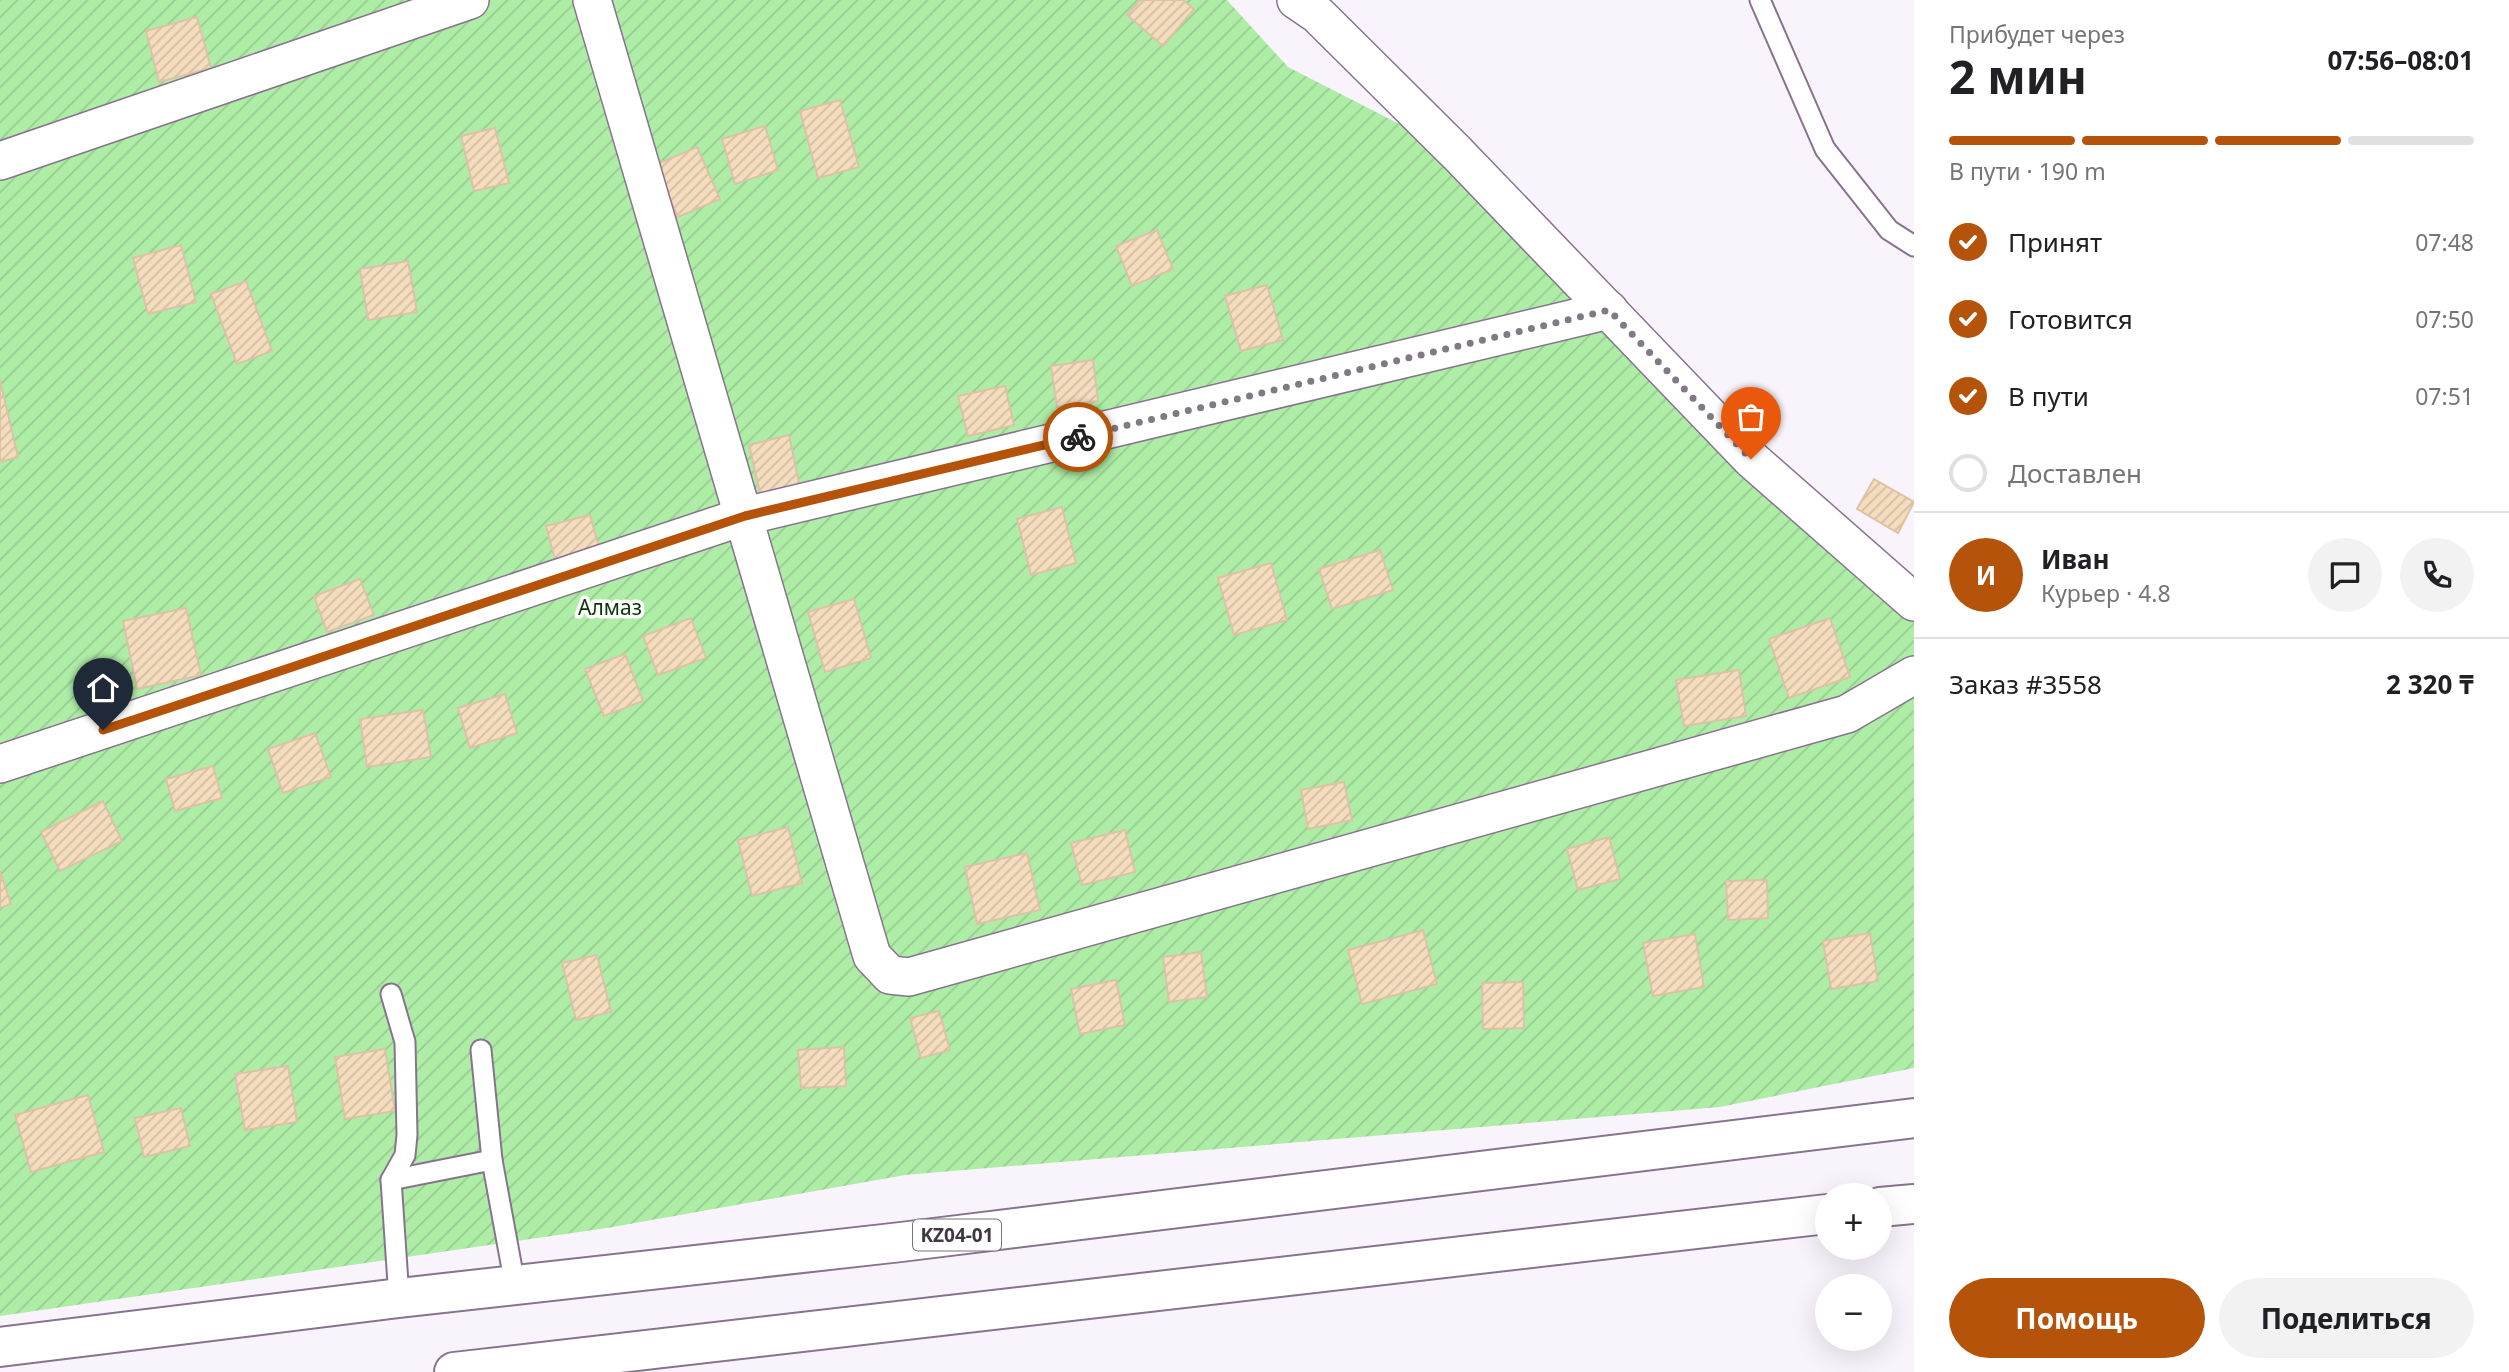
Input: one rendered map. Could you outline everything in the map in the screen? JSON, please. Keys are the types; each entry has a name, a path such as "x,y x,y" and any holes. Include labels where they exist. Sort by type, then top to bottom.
{"main road":[{"name":"KZ04-01","path":"0,1347 399,1298 915,1240 1914,1118"},
{"path":"1892,1206 1914,1203"},
{"path":"454,1372 1815,1215"}],"street":[{"path":"0,161 470,0"},
{"path":"592,0 872,956 890,975 909,976 1847,714 1914,675"},
{"path":"1296,0 1318,15 1439,135 1751,459 1914,602"},
{"path":"0,764 745,516 1609,310"}],"lane":[{"path":"1760,0 1825,149 1889,230 1914,247"},
{"path":"391,994 405,1042 407,1136 405,1155 391,1180 399,1298"},
{"path":"481,1050 492,1160 515,1285"},
{"path":"391,1180 492,1160"}],"green space":[{"name":"Алмаз","path":"0,0 1227,0 1288,67 1458,154 1914,602 1914,1068 1720,1107 905,1175 607,1228 0,1316"}],"building":[{"path":"1140,0 1183,0 1194,9 1163,46 1127,15"},
{"path":"197,17 211,68 159,82 146,31"},
{"path":"840,100 859,167 818,178 800,111"},
{"path":"765,126 778,170 735,184 722,139"},
{"path":"495,128 509,183 474,191 461,136"},
{"path":"697,147 720,199 678,217 655,165"},
{"path":"1157,230 1173,269 1132,286 1116,246"},
{"path":"181,245 196,302 148,314 133,258"},
{"path":"408,261 417,312 368,320 360,269"},
{"path":"246,281 272,351 237,364 211,294"},
{"path":"1267,285 1283,340 1241,351 1225,296"},
{"path":"1093,360 1098,401 1057,407 1051,366"},
{"path":"0,380 18,457 0,462"},
{"path":"1005,386 1014,425 968,436 958,396"},
{"path":"789,435 800,488 761,497 749,445"},
{"path":"1874,479 1914,502 1898,533 1857,509"},
{"path":"1062,507 1076,563 1031,575 1017,519"},
{"path":"590,515 602,558 558,570 546,526"},
{"path":"1380,550 1393,590 1332,609 1319,569"},
{"path":"1271,563 1287,620 1234,635 1218,578"},
{"path":"360,579 374,615 327,632 314,596"},
{"path":"854,599 871,658 825,672 808,612"},
{"path":"186,608 201,675 137,689 123,621"},
{"path":"691,618 706,658 658,675 643,636"},
{"path":"1830,618 1850,677 1789,698 1769,639"},
{"path":"625,654 643,701 604,716 585,669"},
{"path":"1739,670 1746,716 1684,726 1676,680"},
{"path":"505,694 517,733 470,748 458,708"},
{"path":"423,710 431,757 367,767 360,719"},
{"path":"315,733 331,777 283,793 268,749"},
{"path":"213,766 222,798 175,811 166,779"},
{"path":"1344,782 1352,820 1308,829 1301,790"},
{"path":"103,801 122,841 60,871 41,832"},
{"path":"788,827 802,883 752,896 738,840"},
{"path":"1125,830 1135,872 1082,885 1071,843"},
{"path":"1609,837 1620,879 1578,890 1567,849"},
{"path":"1027,853 1040,910 977,924 965,867"},
{"path":"0,871 11,904 0,908"},
{"path":"1767,880 1768,918 1728,920 1726,881"},
{"path":"1423,930 1437,984 1362,1004 1348,950"},
{"path":"1870,933 1878,981 1831,989 1823,941"},
{"path":"1695,934 1704,987 1653,996 1643,943"},
{"path":"1201,952 1207,997 1169,1002 1163,957"},
{"path":"597,955 611,1012 576,1020 562,963"},
{"path":"1116,980 1125,1025 1080,1034 1071,989"},
{"path":"1523,982 1524,1028 1483,1029 1482,983"},
{"path":"939,1011 950,1050 921,1058 910,1018"},
{"path":"844,1047 846,1086 801,1088 798,1050"},
{"path":"385,1049 395,1111 345,1119 335,1057"},
{"path":"288,1066 297,1122 245,1130 235,1074"},
{"path":"88,1095 104,1152 31,1172 15,1115"},
{"path":"181,1108 190,1146 144,1157 135,1118"}],"way so far":[{"path":"1078,437 1609,310 1751,459"}],"route":[{"path":"103,730 745,516 1078,437"}]}
